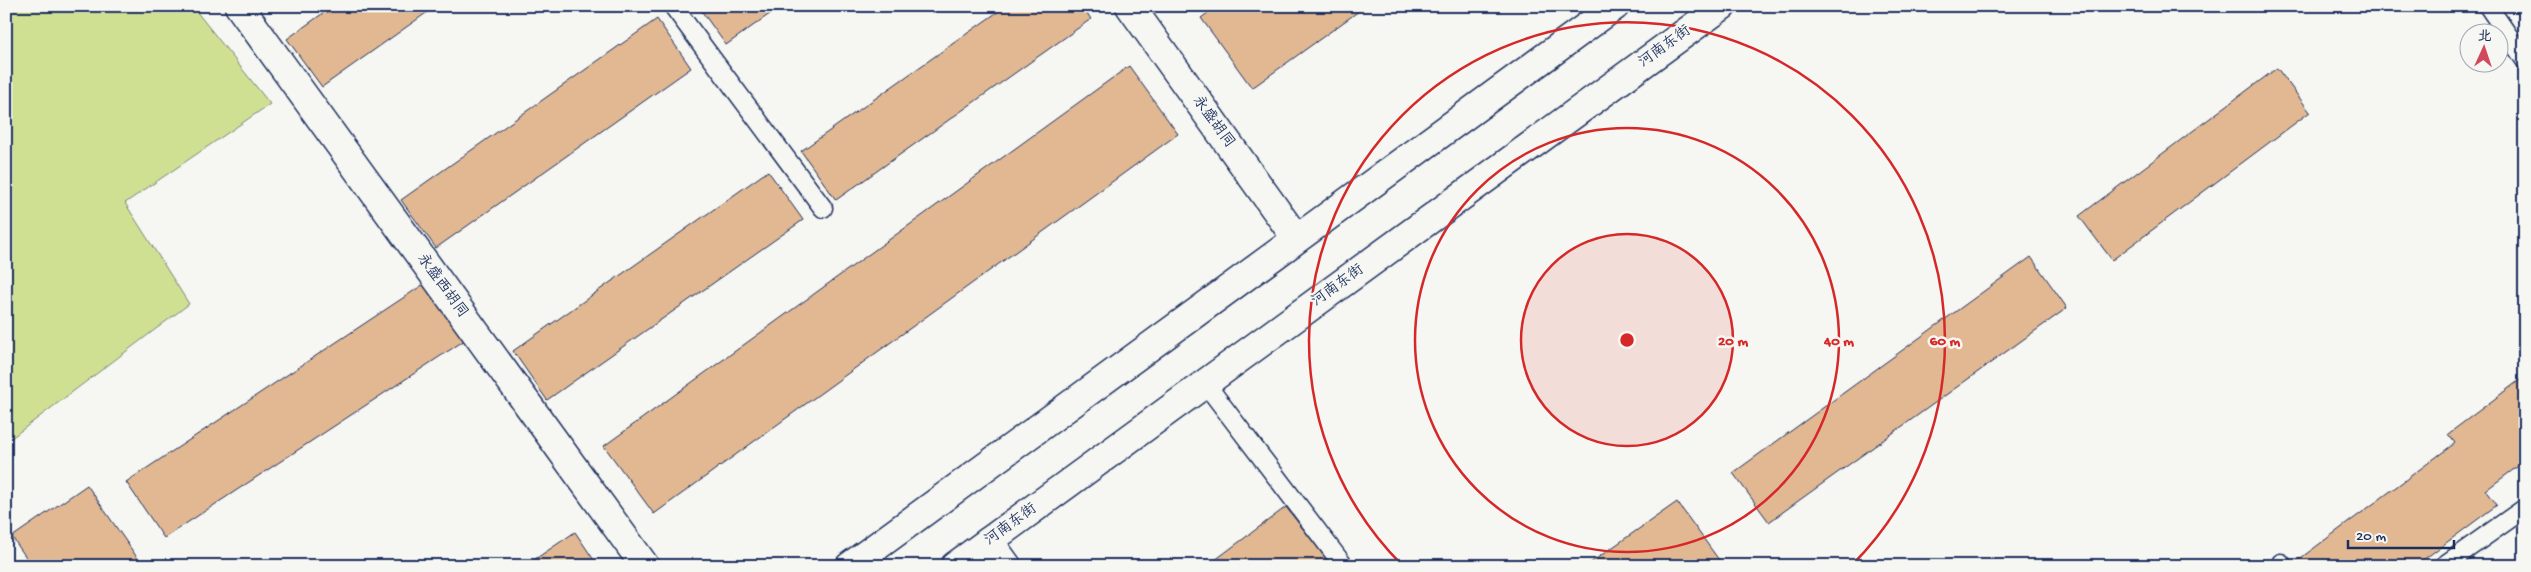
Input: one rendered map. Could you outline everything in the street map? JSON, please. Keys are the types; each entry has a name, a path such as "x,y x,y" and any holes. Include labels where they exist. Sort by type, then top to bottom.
{"main road":[{"name":"永盛西胡同","path":"239,6 645,566"},
{"name":"永盛胡同","path":"1130,6 1296,238"},
{"path":"850,566 1615,6"},
{"name":"河南东街","path":"954,566 1722,6"},
{"path":"989,541 1007,566"}],"lane":[{"path":"673,6 823,208"},
{"path":"2488,6 2525,60"},
{"path":"1205,383 1344,566"},
{"path":"2443,566 2525,508"}],"green space":[{"path":"6,6 192,6 270,104 125,203 189,304 6,442"}],"building":[{"path":"333,6 436,6 322,87 287,39"},
{"path":"698,6 781,6 726,45"},
{"path":"1006,6 1082,6 1091,19 836,200 801,151"},
{"path":"1217,6 1366,6 1252,88 1201,18"},
{"path":"657,19 691,68 436,248 401,200"},
{"path":"1129,66 1178,134 654,514 604,446"},
{"path":"2277,68 2310,112 2112,260 2079,216"},
{"path":"768,171 803,220 547,400 513,351"},
{"path":"2031,257 2067,308 1769,522 1733,473"},
{"path":"427,282 465,340 164,538 126,482"},
{"path":"2525,376 2525,461 2486,490 2497,505 2415,566 2290,566 2455,443 2448,434"},
{"path":"87,485 143,566 32,566 12,537"},
{"path":"1677,502 1719,560 1710,566 1586,566"},
{"path":"1286,507 1331,565 1207,566"},
{"path":"575,532 598,566 525,566"}]}
